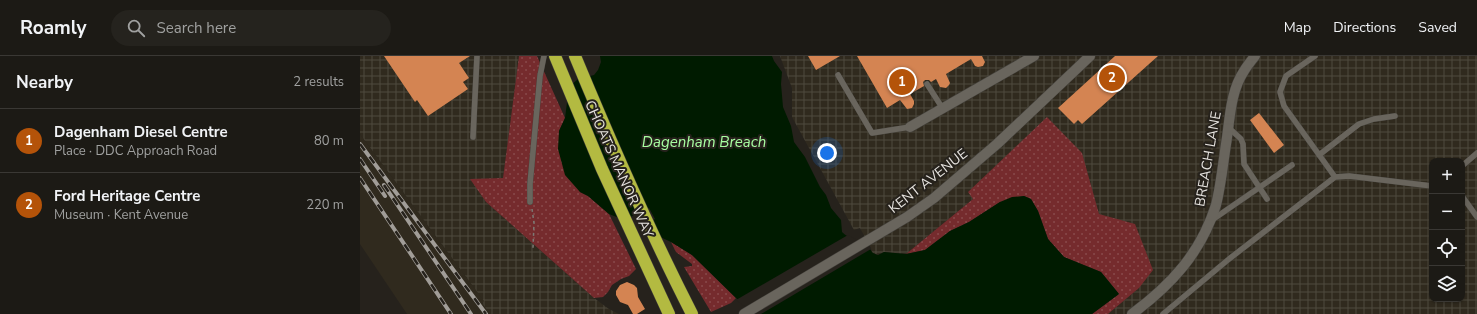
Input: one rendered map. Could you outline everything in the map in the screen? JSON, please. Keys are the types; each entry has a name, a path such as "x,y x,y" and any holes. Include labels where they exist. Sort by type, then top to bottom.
{"highway":[{"name":"CHOATS MANOR WAY","path":"555,56 602,169 669,314"},
{"name":"CHOATS MANOR WAY","path":"575,56 620,160 676,283 692,314"}],"street":[{"path":"910,127 1034,56"},
{"name":"KENT AVENUE","path":"744,314 907,217 934,198 997,144 1090,56"},
{"name":"BREACH LANE","path":"1132,314 1161,291 1177,275 1189,260 1210,221 1216,203 1233,98 1243,72 1255,56"}],"lane":[{"path":"473,137 477,56"},
{"path":"530,202 530,184 539,84 544,56"},
{"path":"1315,56 1286,76 1280,92 1284,106 1335,177"},
{"path":"838,75 872,133 910,127"},
{"path":"927,84 942,109"},
{"path":"1319,155 1359,124 1374,119 1395,116"},
{"path":"1229,128 1241,139 1243,144 1244,164 1267,199"},
{"path":"1465,163 1477,153"},
{"path":"1210,221 1292,165"},
{"path":"1163,314 1229,259 1335,177 1349,176 1429,186"},
{"path":"1465,200 1477,216"}],"path":[{"path":"530,202 534,223 533,248"}],"shaded area":[{"path":"360,56 519,56 503,178 471,180 486,202 594,298 619,314 490,314 482,303 484,301 360,134"},
{"path":"519,56 537,56 565,118 559,131 580,192 588,196 609,214 636,269 629,276 612,285 603,297 594,298 486,202 470,179 503,178"},
{"path":"780,56 1477,56 1477,314 1108,314 1139,288 1039,161 973,199 906,254 884,252 878,255 872,253 871,248 860,228 854,230 792,117 792,88"},
{"path":"1047,117 1082,153 1099,214 1135,224 1153,270 1139,288 1108,314 1092,314 1119,294 1101,272 1064,257 1048,239 1038,211 1031,199 1024,196 1000,202 969,222 950,231 925,250 906,254 973,199 968,192"},
{"path":"360,134 485,302 482,303 490,314 407,314 360,244"},
{"path":"671,242 692,255 736,298 731,303 711,312 684,267 692,266 692,264 676,252"}],"water":[{"name":"Dagenham Breach","path":"600,56 772,56 782,72 781,84 783,107 791,126 794,142 805,157 820,187 826,195 831,208 841,220 842,232 865,245 873,253 878,255 884,252 906,254 925,250 950,231 969,222 1000,202 1012,197 1024,196 1031,199 1038,211 1048,239 1064,257 1101,272 1119,294 1092,314 759,314 736,298 692,255 671,242 639,227 655,219 649,208 624,220 609,214 588,196 580,192 565,175 558,149 559,131 565,118 569,87 578,79 594,75 601,62"}],"pier":[{"path":"848,235 869,246 871,249 761,314 755,314 736,300"}],"building":[{"path":"384,56 470,56 459,63 469,78 463,82 468,89 428,116 417,100 415,102"},
{"path":"808,56 840,56 816,70"},
{"path":"857,56 982,56 985,62 983,66 978,67 975,66 971,59 946,74 950,83 946,88 940,87 936,79 931,82 929,80 925,80 923,82 924,86 910,94 914,104 912,108 907,109 900,100 887,108"},
{"path":"1115,56 1158,56 1082,124 1078,120 1074,124 1058,108"},
{"path":"1259,113 1284,145 1274,153 1250,120"},
{"path":"627,282 637,288 638,297 645,309 637,314 633,314 628,305 620,302 616,295 616,291 620,285"}],"railway":[{"path":"360,144 486,314"},
{"path":"360,159 385,196"},
{"path":"360,178 451,314"},
{"path":"384,185 471,314"}],"place":[{"name":"Ford Heritage Centre","path":"1112,78"},
{"name":"Dagenham Diesel Centre","path":"902,82"}]}
